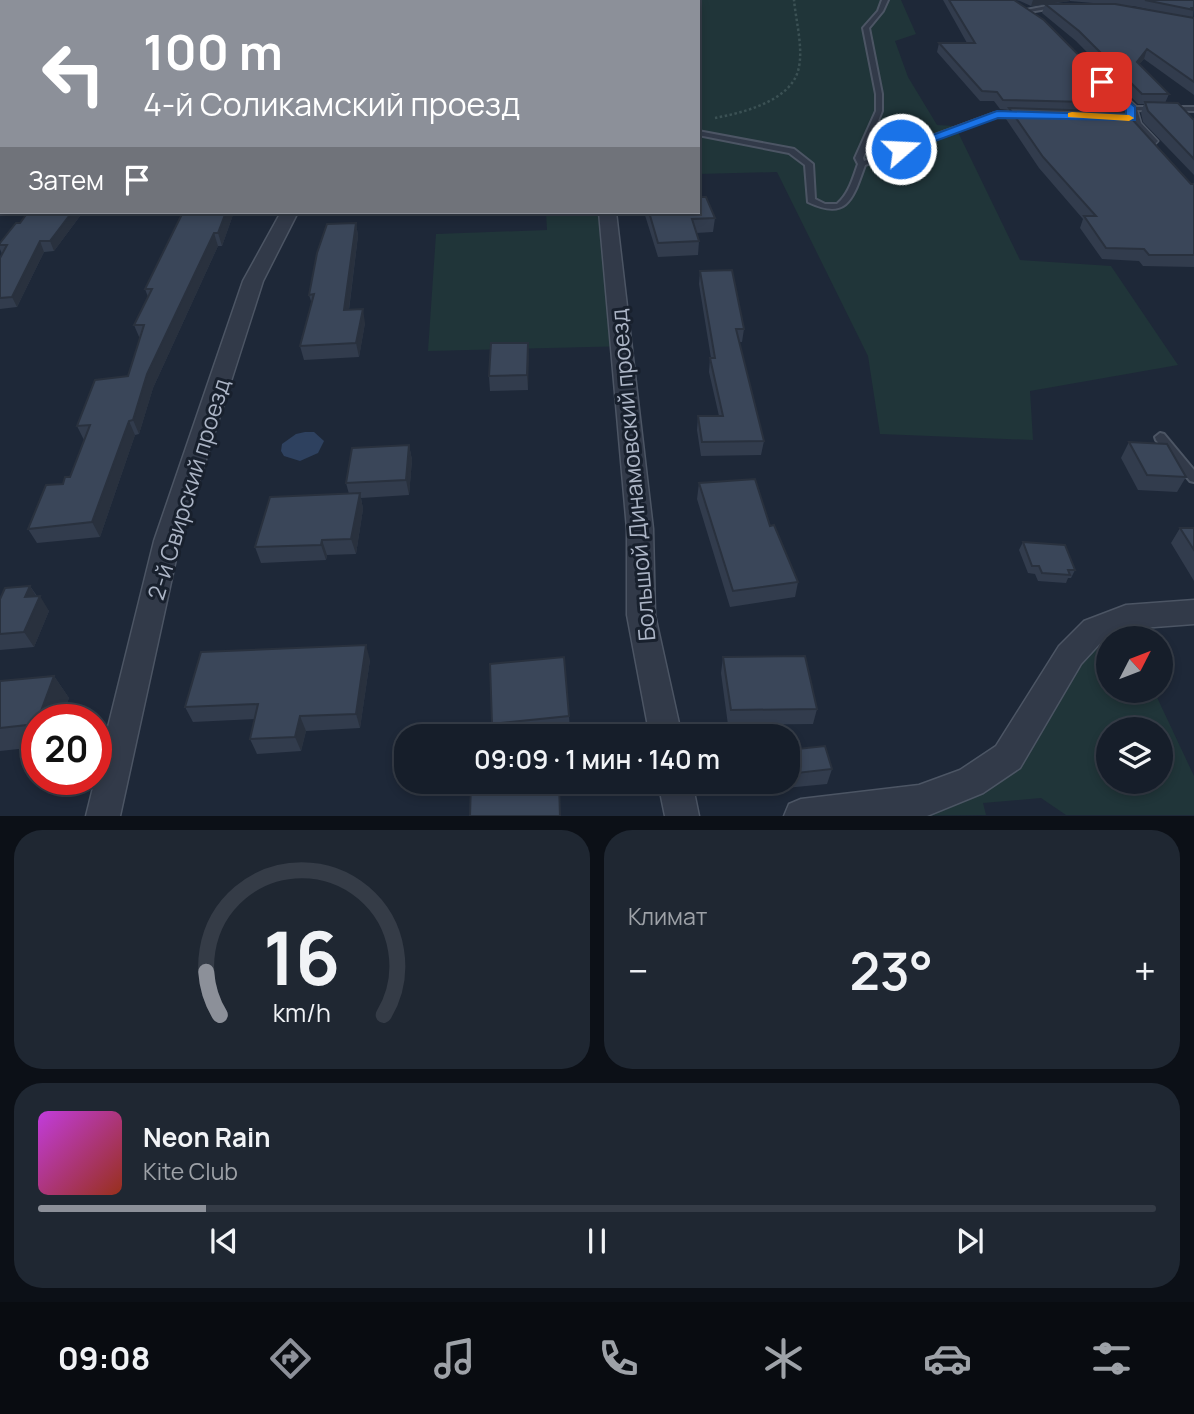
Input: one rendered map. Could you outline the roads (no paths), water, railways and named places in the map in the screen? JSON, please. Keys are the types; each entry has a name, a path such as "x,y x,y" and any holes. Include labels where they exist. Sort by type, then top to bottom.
{"street":[{"path":"1024,8 1047,24"},
{"path":"1093,72 1159,150"},
{"name":"2-й Свирский проезд","path":"103,816 167,541 253,281 288,214"},
{"name":"Большой Динамовский проезд","path":"607,214 640,528 642,615 663,724"},
{"path":"801,816 919,802 971,782 1008,757 1070,655 1094,630 1126,617 1194,612"},
{"path":"677,794 682,816"}],"lane":[{"path":"862,164 859,159 879,111 879,94 866,28 885,0"},
{"path":"1024,8 1069,5"},
{"path":"1128,115 1194,109"},
{"path":"700,134 791,151 809,164 811,200 823,208 834,209 848,199 862,164 997,114 1026,114"},
{"path":"1160,437 1194,478"}],"water":[{"path":"314,432 324,441 318,453 300,461 284,456 281,451 282,444 296,434"}]}
